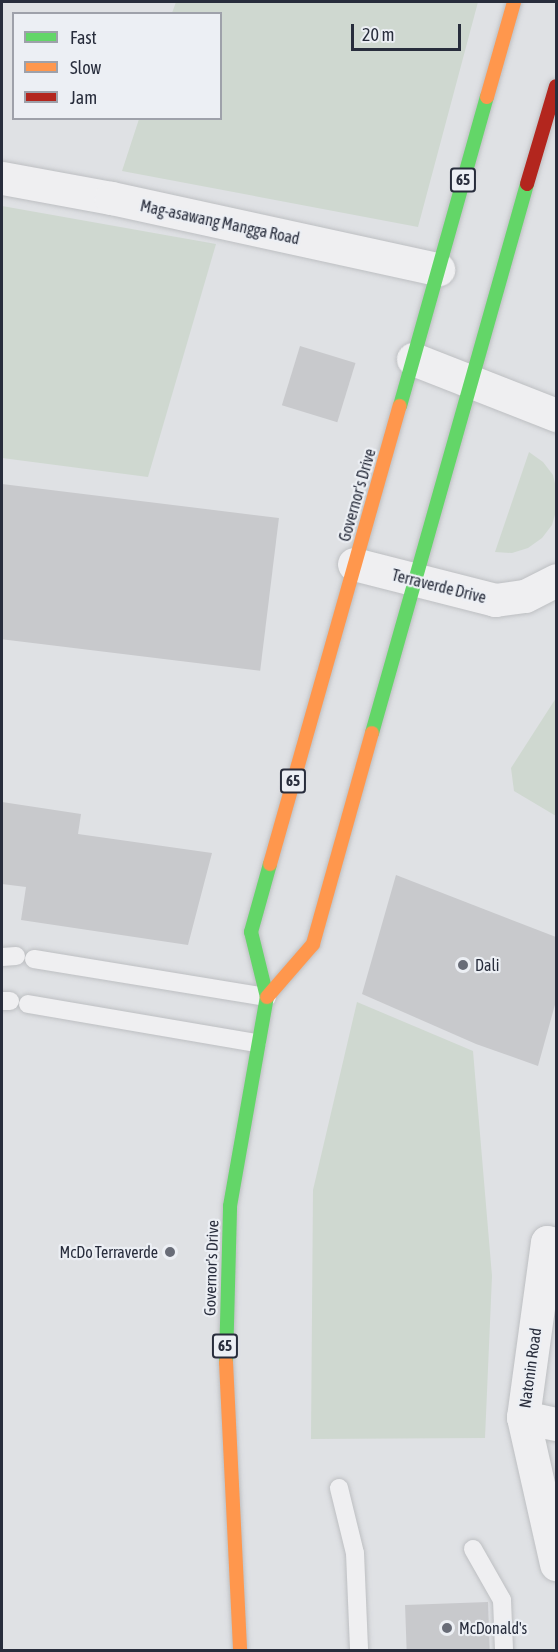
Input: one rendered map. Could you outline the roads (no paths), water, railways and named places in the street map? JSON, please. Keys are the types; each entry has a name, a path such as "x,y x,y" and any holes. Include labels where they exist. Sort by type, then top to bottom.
{"highway":[{"name":"Governor's Drive","path":"240,1650 226,1386 226,1261 230,1206 257,1043 267,997 251,932 514,2"},
{"name":"Governor's Drive","path":"267,997 313,944 470,380 556,86"}],"street":[{"name":"Mag-asawang Mangga Road","path":"2,178 111,198 438,269"},
{"path":"413,359 556,415"},
{"name":"Terraverde Drive","path":"354,564 495,600 525,596 556,580"},
{"name":"Natonin Road","path":"552,1243 523,1417 556,1564"},
{"path":"523,1417 556,1424"}],"lane":[{"path":"34,959 267,997"},
{"path":"28,1004 257,1043"},
{"path":"339,1488 355,1553 359,1650"},
{"path":"473,1549 502,1600 504,1650"}],"place":[{"name":"Dali","path":"463,965"},
{"name":"McDo Terraverde","path":"170,1252"},
{"name":"McDonald's","path":"447,1628"}]}
